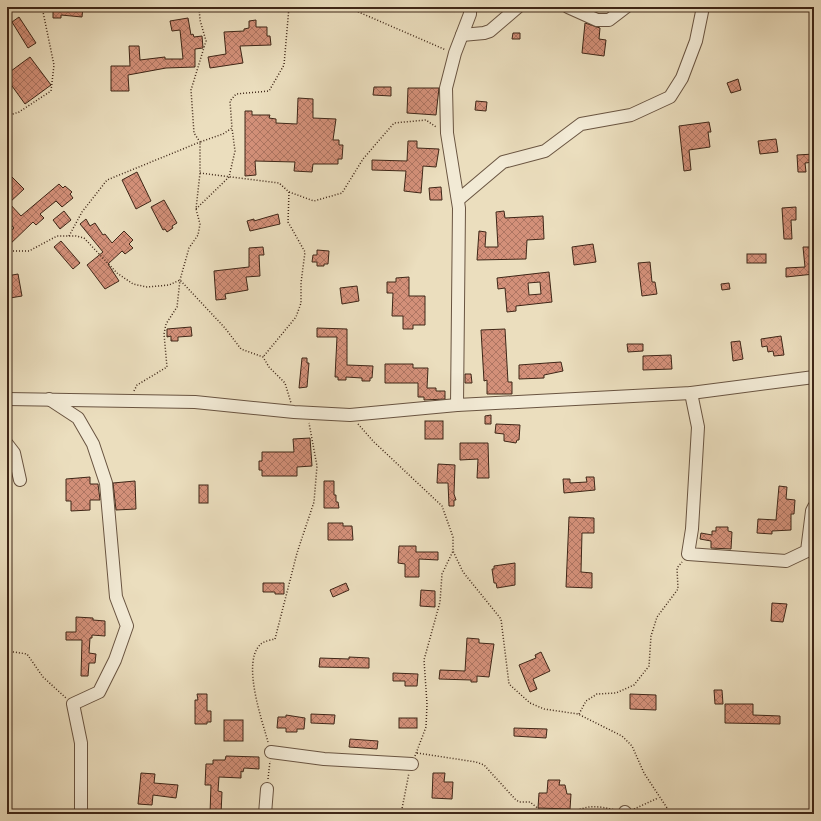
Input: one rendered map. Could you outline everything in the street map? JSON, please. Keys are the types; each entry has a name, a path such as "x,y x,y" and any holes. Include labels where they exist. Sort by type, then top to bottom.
{"street":[{"path":"457,405 458,200 447,133 446,88 455,53 470,14 470,7"},
{"path":"462,36 490,31 518,7"},
{"path":"568,7 598,20 609,20 626,7"},
{"path":"458,200 503,162 545,151 581,124 631,115 670,97 682,78 696,41 703,7"},
{"path":"7,399 195,402 294,412 350,414 457,405 691,393 814,377"},
{"path":"691,393 698,427 692,529 688,554 786,562 807,550 812,510 814,507"},
{"path":"49,399 78,418 95,451 106,483 116,597 127,626 115,660 99,692 73,704 81,743 81,814"},
{"path":"7,444 14,453 20,480"},
{"path":"271,752 324,759 414,758"},
{"path":"265,814 267,789"}],"path":[{"path":"7,116 19,112 51,91 54,65 42,7"},
{"path":"129,400 137,385 167,367 164,334 166,324 177,307 180,280 189,248 198,234 200,224 196,209 200,174 200,142 194,133 191,90 206,41 200,20 199,7"},
{"path":"196,209 229,177 235,151 230,100 236,94 269,91 284,65 289,7"},
{"path":"346,7 455,53"},
{"path":"200,174 279,183 289,192 314,201 342,193 364,159 394,123 426,120 447,133"},
{"path":"69,236 82,212 108,180 223,134 232,128"},
{"path":"263,357 296,317 301,302 301,283 305,252 288,222 289,192"},
{"path":"7,259 8,252 29,251 57,236 69,236 84,238 117,273 134,284 147,287 169,285 180,280"},
{"path":"180,280 225,328 241,350 263,357 269,367 284,383 294,412"},
{"path":"267,789 271,752 252,676 254,653 261,644 275,639 297,553 314,502 317,466 307,412"},
{"path":"350,414 374,442 442,506 453,537 453,551 462,572 501,619 509,684 530,703 544,709 578,714 622,736 632,746 644,773 671,814"},
{"path":"401,814 414,758 426,727 427,704 424,660 440,602 442,574 453,551"},
{"path":"578,714 586,701 597,694 616,693 634,685 649,666 651,636 657,617 678,589 677,568 688,554"},
{"path":"7,651 28,654 43,677 73,704"},
{"path":"414,758 476,762 484,765 515,799 519,802 530,802 545,814"}],"building":[{"path":"83,7 82,17 61,15 61,18 53,18 53,8"},
{"path":"19,17 36,43 28,48 12,22"},
{"path":"188,18 191,35 193,34 194,37 202,36 203,48 195,49 195,67 166,68 128,75 129,91 111,91 111,66 130,66 129,46 139,46 140,60 165,57 165,59 183,59 180,30 172,31 170,21"},
{"path":"256,20 256,27 267,27 267,36 270,36 271,45 240,46 243,63 210,68 208,57 226,54 224,32 244,31 244,29 249,28 249,21"},
{"path":"585,23 600,28 599,39 606,40 604,56 582,53"},
{"path":"513,33 520,33 520,39 512,39"},
{"path":"30,57 51,85 25,104 7,79 7,74"},
{"path":"738,79 741,90 731,93 727,83"},
{"path":"374,87 391,87 391,96 373,95"},
{"path":"408,88 439,88 436,115 407,113"},
{"path":"298,98 313,99 313,118 336,119 333,140 339,140 339,145 343,145 342,159 338,159 338,164 313,164 312,172 294,171 295,162 255,161 256,175 245,176 245,111 252,111 252,115 270,115 269,118 276,119 276,123 297,124"},
{"path":"476,101 487,102 486,111 475,110"},
{"path":"709,122 711,132 708,132 710,147 689,150 691,170 684,171 679,126"},
{"path":"776,139 778,152 760,154 758,141"},
{"path":"408,141 417,141 417,148 439,149 436,167 423,166 421,193 404,191 406,171 372,170 372,160 407,161"},
{"path":"814,154 814,162 805,163 806,172 798,172 797,155"},
{"path":"137,172 151,201 136,209 122,180"},
{"path":"11,176 24,189 9,203 21,216 59,184 63,188 65,186 72,192 70,194 73,198 62,207 56,201 40,214 44,218 36,225 33,222 7,247 7,234 14,228 7,220 7,180"},
{"path":"441,187 442,200 430,200 429,188"},
{"path":"164,200 177,223 167,232 165,229 163,230 151,207"},
{"path":"796,207 796,220 791,220 792,239 784,239 782,208"},
{"path":"64,211 71,220 60,229 53,220"},
{"path":"504,211 505,218 543,216 544,239 527,240 526,259 477,260 479,231 486,232 485,247 498,247 496,212"},
{"path":"278,214 280,224 250,231 247,221 254,219 254,221"},
{"path":"86,219 90,226 95,223 103,235 105,234 112,243 124,231 133,240 129,244 133,248 125,254 122,251 108,264 119,281 105,289 87,265 103,252 80,224"},
{"path":"61,241 80,263 73,269 54,247"},
{"path":"593,244 596,262 574,265 572,247"},
{"path":"263,247 264,255 259,255 260,276 246,277 248,290 225,294 226,299 216,300 214,271 249,267 249,248"},
{"path":"803,247 812,247 814,274 786,277 786,268 805,267"},
{"path":"317,250 329,251 328,264 324,264 324,266 317,266 317,262 312,262 313,255 317,255"},
{"path":"747,254 766,254 766,263 747,263"},
{"path":"650,262 652,282 655,282 657,294 642,296 638,263"},
{"path":"549,272 552,302 516,306 516,311 507,312 505,288 498,289 497,278","holes":["540,282 541,294 529,295 528,283"]},
{"path":"18,274 22,296 10,298 7,276"},
{"path":"409,277 409,296 425,296 425,325 413,325 413,329 403,329 403,316 392,316 393,293 387,293 387,282 396,282 396,278"},
{"path":"729,283 730,289 722,290 721,284"},
{"path":"357,286 359,301 342,304 340,288"},
{"path":"191,327 192,336 178,337 178,341 171,341 171,336 167,337 167,329"},
{"path":"317,328 347,329 347,365 373,366 372,378 370,378 370,381 362,381 362,378 346,377 346,380 338,380 338,377 335,377 337,337 317,337"},
{"path":"505,329 508,382 512,382 512,394 487,394 487,380 484,381 481,330"},
{"path":"781,336 784,355 774,356 773,351 768,352 767,346 762,347 761,339"},
{"path":"740,341 743,359 733,361 731,342"},
{"path":"627,344 643,344 643,351 628,352"},
{"path":"671,355 672,369 643,370 643,356"},
{"path":"302,358 307,358 307,363 309,363 307,387 299,388"},
{"path":"561,362 563,371 544,375 544,378 519,379 519,365"},
{"path":"385,364 413,364 413,368 428,368 427,388 436,388 436,391 445,391 445,399 424,400 424,397 418,397 418,383 385,383"},
{"path":"465,374 471,374 472,383 465,383"},
{"path":"491,415 491,424 485,424 485,416"},
{"path":"425,421 443,421 443,439 425,439"},
{"path":"496,424 520,425 519,440 517,440 516,443 504,441 504,434 495,433"},
{"path":"310,438 312,466 297,467 297,476 262,476 262,470 259,470 259,461 262,461 262,452 294,452 293,439"},
{"path":"460,443 488,443 489,478 477,478 478,459 460,460"},
{"path":"438,464 455,465 454,494 456,500 454,500 454,506 449,506 448,483 437,483"},
{"path":"90,477 90,484 98,484 100,500 90,500 90,510 71,511 71,501 66,501 66,479"},
{"path":"586,477 594,477 595,490 564,493 563,479 570,479 570,483 587,482"},
{"path":"135,481 136,509 116,510 113,483"},
{"path":"324,481 334,481 334,495 336,495 336,502 338,502 339,508 324,508"},
{"path":"199,485 208,485 208,503 199,503"},
{"path":"779,486 787,487 786,499 795,500 794,514 791,514 791,530 772,531 772,534 757,533 758,519 776,520"},
{"path":"569,517 594,518 594,533 582,533 581,572 592,573 592,588 566,587"},
{"path":"328,523 343,523 343,526 352,526 353,540 328,540"},
{"path":"716,527 728,527 728,531 732,532 731,549 711,548 711,541 700,539 701,533 712,535 712,531 716,531"},
{"path":"399,546 416,546 416,552 438,552 438,560 419,559 419,577 405,577 405,564 398,563"},
{"path":"515,563 515,585 497,588 496,583 494,583 492,569 494,569 494,566"},
{"path":"263,583 284,583 284,594 263,592"},
{"path":"346,583 349,590 333,597 330,590"},
{"path":"421,590 435,591 435,607 420,606"},
{"path":"772,603 787,604 783,622 771,621"},
{"path":"76,617 93,618 93,620 105,621 105,636 92,635 92,638 90,638 89,653 96,654 95,663 89,663 88,676 81,676 82,640 66,640 66,632 76,632"},
{"path":"467,638 479,639 479,643 494,644 489,677 477,676 477,682 471,682 471,680 439,679 440,670 465,671"},
{"path":"541,652 550,671 533,679 537,689 530,692 519,665 536,658 535,655"},
{"path":"349,657 369,658 369,668 319,667 320,658 349,659"},
{"path":"393,673 418,674 417,686 405,686 405,681 393,681"},
{"path":"714,690 722,690 723,704 715,704"},
{"path":"197,694 207,694 207,711 211,711 211,722 207,722 207,724 195,724 195,700 198,700"},
{"path":"630,694 656,695 656,710 630,709"},
{"path":"725,704 753,704 753,715 780,716 780,724 725,723"},
{"path":"311,714 335,715 334,724 311,723"},
{"path":"286,715 305,718 304,729 297,729 297,732 286,732 286,728 277,728 278,717 286,717"},
{"path":"399,718 417,718 417,728 399,728"},
{"path":"224,720 243,720 243,741 224,741"},
{"path":"514,728 547,729 546,738 514,736"},
{"path":"350,739 378,741 377,749 349,747"},
{"path":"226,756 259,757 259,769 244,768 243,772 241,771 241,778 219,777 218,791 222,792 221,814 210,814 211,785 205,785 206,764 213,764 213,760 225,760"},
{"path":"141,773 155,774 154,783 178,785 176,798 153,795 152,805 138,804"},
{"path":"433,773 445,773 444,782 453,782 452,799 432,798"},
{"path":"548,780 560,780 559,785 565,785 567,794 571,794 570,809 538,808 539,793 547,793"}]}
